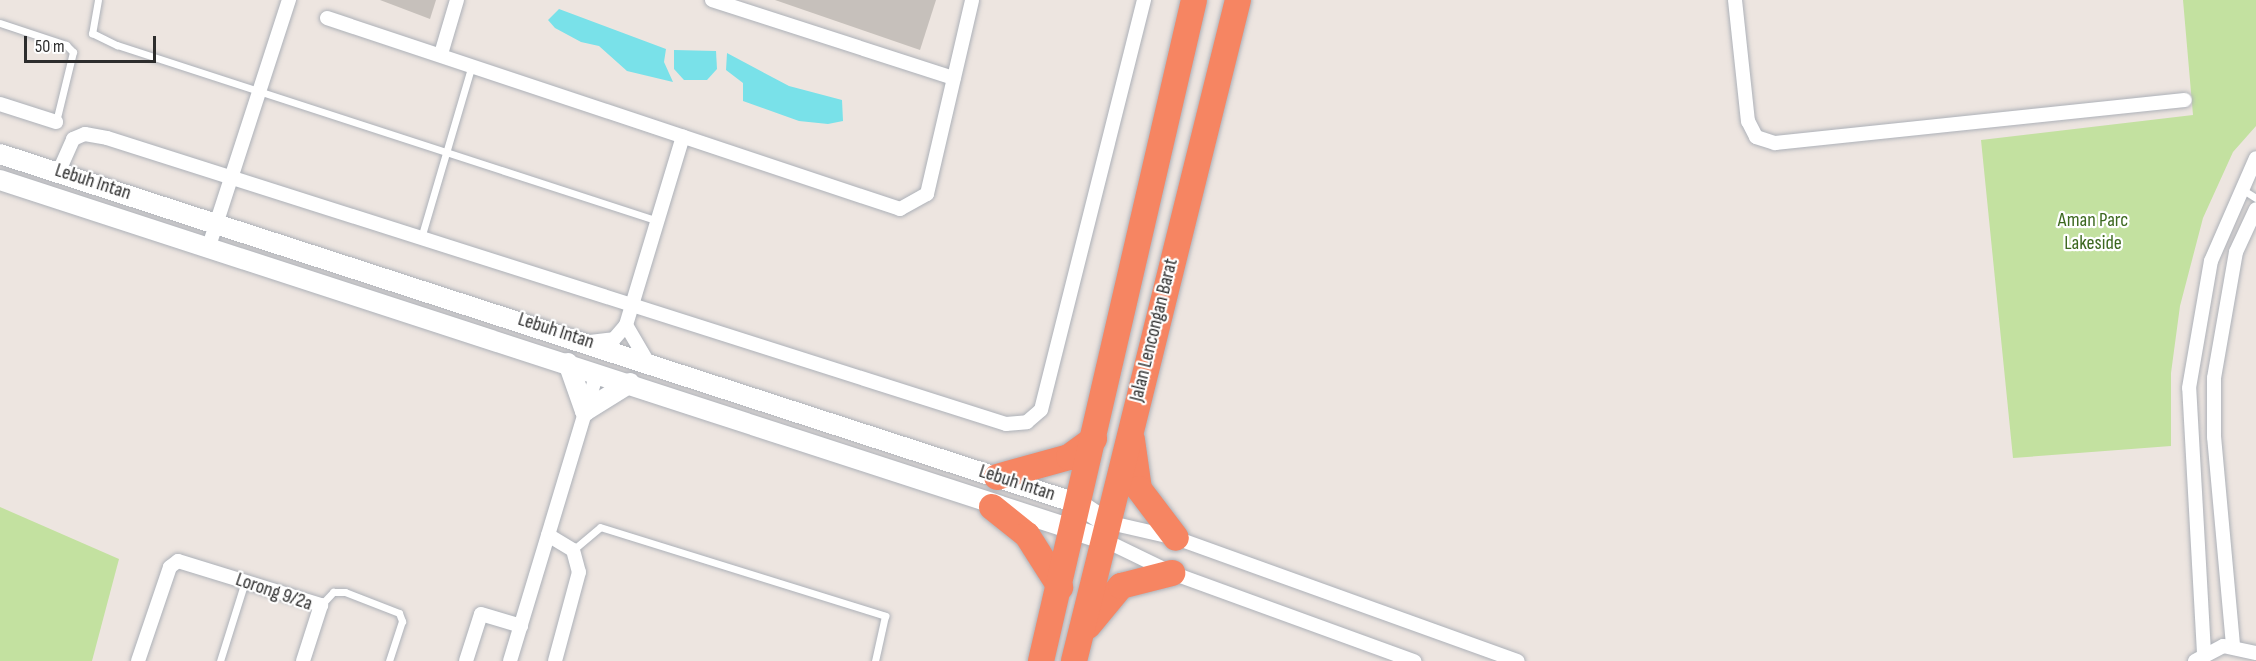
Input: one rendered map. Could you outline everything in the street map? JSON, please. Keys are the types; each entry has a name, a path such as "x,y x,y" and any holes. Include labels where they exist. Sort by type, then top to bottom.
{"highway":[{"name":"Jalan Lencongan Barat","path":"1041,661 1074,530 1194,0"},
{"name":"Jalan Lencongan Barat","path":"1077,650 1130,422 1238,0"},
{"path":"1130,422 1139,489 1176,538"},
{"path":"997,477 1069,457 1094,439"},
{"path":"992,507 1035,544 1060,587"},
{"path":"1077,650 1106,600 1121,586 1172,573"}],"main road":[{"name":"Lebuh Intan","path":"0,153 590,342 1079,504 1104,531"},
{"name":"Lebuh Intan","path":"0,180 597,372 992,507 1074,530 1104,531"},
{"path":"568,363 585,411 630,383"}],"street":[{"path":"209,246 289,0"},
{"path":"441,54 457,0"},
{"path":"712,0 954,78"},
{"path":"327,18 472,64 900,209 927,194 972,0"},
{"path":"59,171 73,139 85,134 1006,424 1027,422 1041,410 1144,0"},
{"path":"1735,0 1748,122 1756,137 1775,143 2185,100"},
{"path":"0,104 56,122"},
{"path":"590,342 614,339 626,325 683,136"},
{"path":"2255,161 2239,188 2211,261 2189,388 2200,657 2234,645 2256,653"},
{"path":"2234,645 2214,437 2214,378 2236,252 2256,208"},
{"path":"626,325 647,361"},
{"path":"510,661 597,372"},
{"path":"1104,531 1176,538 1518,661"},
{"path":"1104,531 1172,573 1414,661"},
{"path":"548,535 573,550 579,572 555,661"},
{"name":"Lorong 9/2a","path":"138,661 175,562 321,605 303,661"},
{"path":"466,661 481,614 521,626"}],"lane":[{"path":"98,0 92,29 96,36 259,93 657,221"},
{"path":"0,23 66,45 73,52 56,122"},
{"path":"421,238 472,64"},
{"path":"2239,188 2256,198"},
{"path":"573,550 600,527 885,616 874,661"},
{"path":"220,661 245,581"},
{"path":"321,605 333,592 345,592 399,613 402,621 389,661"}],"green space":[{"name":"Aman Parc Lakeside","path":"2183,0 2256,0 2256,126 2233,152 2203,218 2180,306 2171,373 2171,446 2013,458 1981,140 2193,115"},
{"path":"0,507 119,559 92,661 0,661"}],"water":[{"path":"559,9 666,49 664,62 673,82 627,71 599,46 581,42 555,28 548,20"},
{"path":"674,50 716,51 717,69 707,80 684,80 674,69"},
{"path":"727,53 789,86 842,100 843,121 828,124 799,121 743,101 743,83 726,70"}],"building":[{"path":"380,0 436,0 430,19"},
{"path":"775,0 936,0 920,50"}]}
